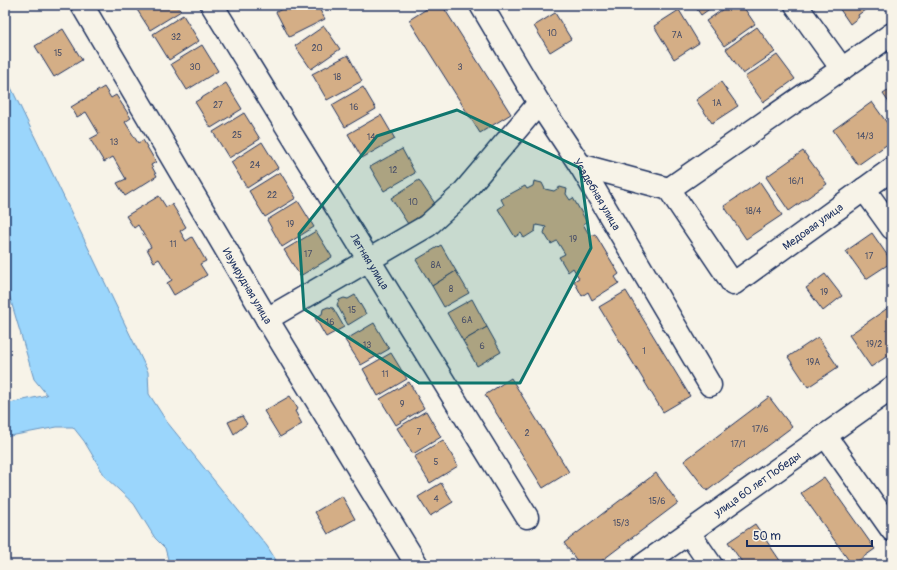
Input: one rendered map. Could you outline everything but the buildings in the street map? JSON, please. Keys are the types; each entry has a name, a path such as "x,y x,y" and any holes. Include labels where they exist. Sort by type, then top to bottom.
{"street":[{"name":"Изумрудная улица","path":"82,5 267,319 417,565"},
{"name":"Летняя улица","path":"212,5 528,517"},
{"name":"Усадебная улица","path":"481,5 539,103 580,165 710,385"},
{"path":"796,5 842,69"},
{"path":"580,165 669,189 892,34"},
{"path":"267,319 370,261 427,226 461,195 539,103"},
{"name":"Медовая улица","path":"669,189 733,284 892,169"},
{"path":"864,189 892,228"},
{"name":"улица 60 лет Победы","path":"643,565 892,388"},
{"path":"825,435 892,530"},
{"path":"689,533 711,565"}],"highlighted area":[{"path":"457,110 580,168 591,248 520,383 419,383 304,309 299,234 377,136"}],"water":[{"path":"5,75 148,372 149,394 167,422 267,546 279,565 172,565 169,563 165,548 155,538 134,504 106,478 84,441 73,427 57,427 5,437 5,404 47,395 34,379 5,281"}]}
